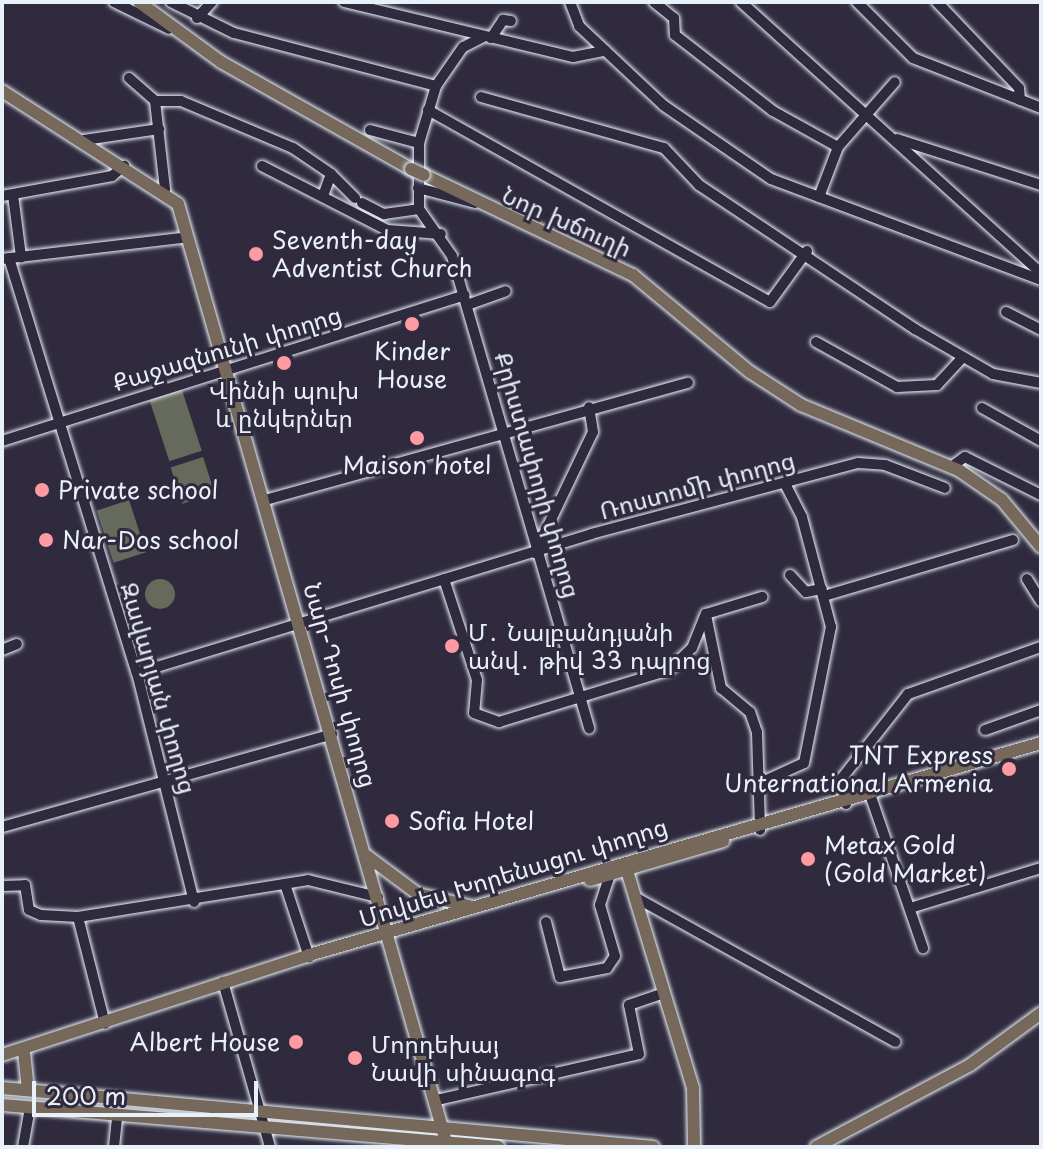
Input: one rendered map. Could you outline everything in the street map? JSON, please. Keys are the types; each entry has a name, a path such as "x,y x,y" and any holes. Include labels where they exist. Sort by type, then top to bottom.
{"main road":[{"name":"Նոր խճուղի","path":"139,2 169,29 411,169 475,203 633,275 750,372 801,405 951,467 1002,500 1041,547"},
{"path":"2,91 165,189"},
{"name":"Նար-Դոսի փողոց","path":"165,189 188,237 446,1139"},
{"name":"Մովսես Խորենացու փողոց","path":"390,935 472,907 1041,743"},
{"name":"Մովսես Խորենացու փողոց","path":"845,800 871,797 1041,750"},
{"path":"367,856 418,894 472,907"},
{"path":"626,865 693,1088 694,1147"},
{"name":"Մովսես Խորենացու փողոց","path":"2,1058 309,956 610,874 626,865"},
{"path":"816,1147 970,1065 1041,1013"},
{"name":"Մովսես Խորենացու փողոց","path":"2,1058 104,1022"},
{"path":"24,1052 28,1090"},
{"path":"2,1088 261,1111 498,1147"},
{"path":"2,1105 265,1129 653,1147"}],"street":[{"path":"114,2 169,29"},
{"path":"171,2 197,18 436,86"},
{"path":"197,18 212,2"},
{"path":"344,2 581,58 605,51"},
{"path":"570,2 579,26 688,126 771,179 1041,280"},
{"path":"654,2 674,18 675,35 773,111 838,147"},
{"path":"741,2 868,120 891,137 1041,273"},
{"path":"857,2 913,58 1041,108"},
{"path":"937,2 1019,88 1020,100"},
{"path":"155,101 181,101 263,131 331,174 358,200 384,214 419,209 419,143 436,86 463,47 487,38 503,20 511,21"},
{"path":"129,78 155,101 165,189"},
{"path":"819,197 838,147 868,120 895,82"},
{"path":"481,97 664,148 699,185 807,251 963,357 993,374 1041,383"},
{"path":"428,110 759,298 776,301 807,251"},
{"path":"84,140 159,129"},
{"path":"370,130 419,143"},
{"path":"891,137 1041,185"},
{"path":"21,257 8,195 112,176 124,166"},
{"path":"262,166 387,230 441,234"},
{"path":"323,196 331,174"},
{"path":"418,188 475,203"},
{"name":"Քրիստափորի փողոց","path":"419,209 441,234 466,300 535,553 589,729"},
{"path":"6,258 188,237"},
{"name":"Զավարյան փողոց","path":"6,258 63,420 137,673 194,902"},
{"name":"Քաջազնունի փողոց","path":"2,441 226,369 506,291"},
{"path":"1006,312 1041,330"},
{"path":"816,342 897,387 937,385 963,357"},
{"path":"265,500 589,407 688,383"},
{"path":"535,553 593,432 589,407"},
{"path":"982,408 1041,441"},
{"path":"951,467 961,455 1041,495"},
{"name":"Ռոստոմի փողոց","path":"137,673 444,579 785,483 872,462 945,488"},
{"path":"760,783 805,758 831,627 823,592 785,483"},
{"path":"790,575 806,592 823,592 1013,540"},
{"path":"444,579 477,680 474,713 499,722 669,670 692,648 706,614"},
{"path":"1027,579 1041,601"},
{"path":"706,614 762,597"},
{"path":"706,614 721,688 750,712 757,732 760,783 758,827"},
{"path":"2,650 17,644"},
{"path":"845,800 845,772 908,694 1041,647"},
{"path":"985,730 1041,710"},
{"path":"2,827 166,784 332,734"},
{"path":"871,797 923,948"},
{"path":"910,908 1041,868"},
{"path":"546,922 560,977 607,968 615,956 600,905 610,874"},
{"path":"2,886 25,885 29,910 41,915 78,917 194,902 314,880 378,897"},
{"path":"285,884 309,956"},
{"path":"635,897 895,1042"},
{"path":"78,917 104,1022"},
{"path":"224,983 270,1147"},
{"path":"437,1100 639,1054 629,1005 664,993"},
{"path":"23,1147 30,1108"},
{"path":"114,1147 117,1116"}],"green space":[{"path":"181,387 202,451 169,461 149,398"},
{"path":"203,457 215,493 182,504 171,468"},
{"path":"129,500 146,552 114,563 97,511"},
{"path":"160,579 171,583 175,594 171,605 160,609 149,605 145,594 149,583"}],"place":[{"name":"Seventh-day Adventist Church","path":"256,254"},
{"name":"Kinder House","path":"412,324"},
{"name":"Վիննի պուխ և ընկերներ","path":"284,363"},
{"name":"Maison hotel","path":"417,438"},
{"name":"Private school","path":"42,490"},
{"name":"Nar-Dos school","path":"46,540"},
{"name":"Մ․ Նալբանդյանի անվ․ թիվ 33 դպրոց","path":"452,646"},
{"name":"TNT Express Unternational Armenia","path":"1009,769"},
{"name":"Sofia Hotel","path":"392,821"},
{"name":"Metax Gold (Gold Market)","path":"808,859"},
{"name":"Albert House","path":"296,1042"},
{"name":"Մորդեխայ Նավի սինագոգ","path":"355,1058"}]}
